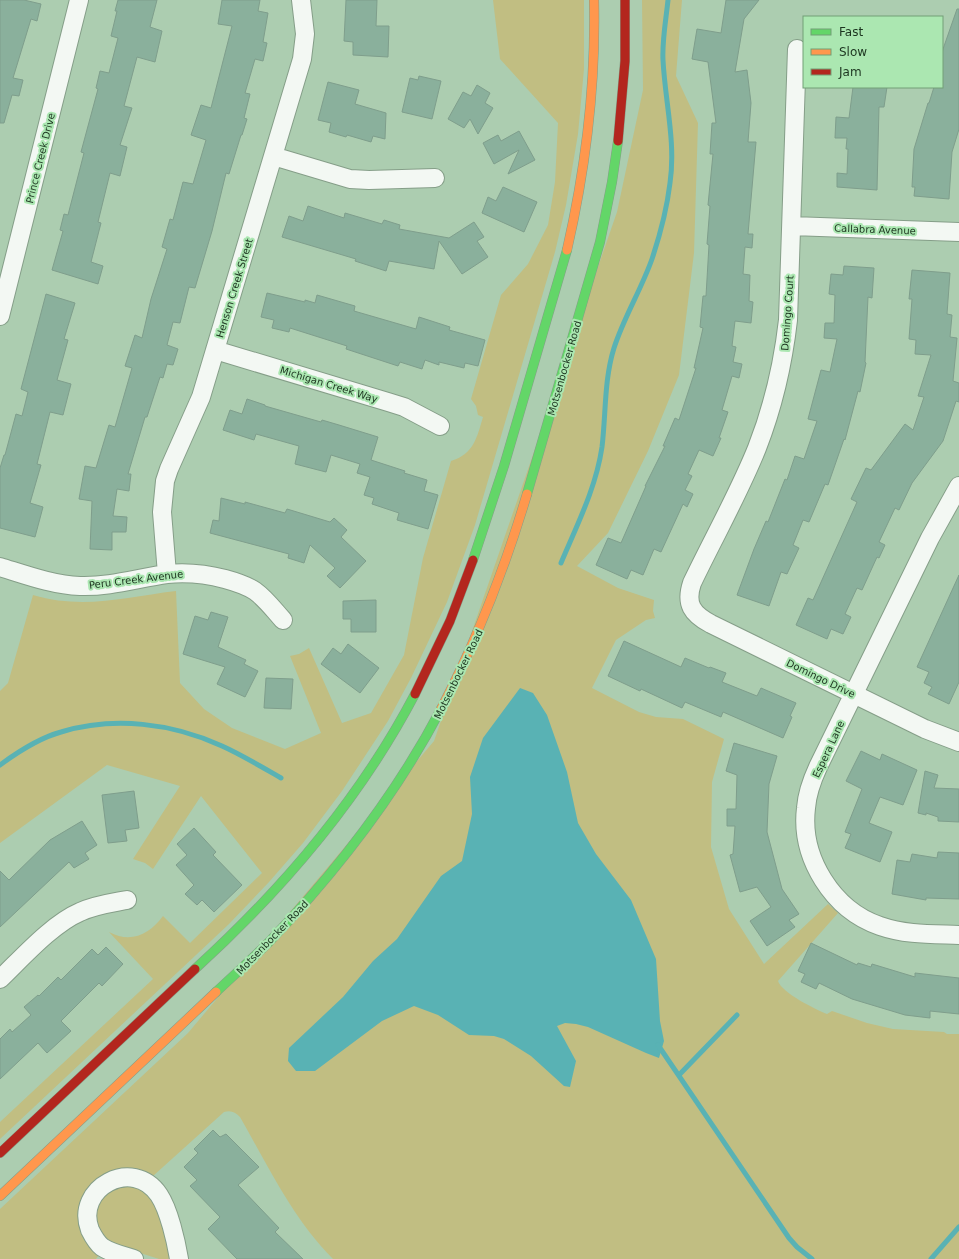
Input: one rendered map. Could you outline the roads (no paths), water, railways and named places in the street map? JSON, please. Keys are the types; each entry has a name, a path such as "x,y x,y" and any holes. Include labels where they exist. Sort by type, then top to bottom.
{"main road":[{"path":"0,1153 237,930 291,873 327,829 366,776 401,719 424,677 461,594 482,535 568,242 583,174 590,122 594,60 594,0"},
{"name":"Motsenbocker Road","path":"0,1196 249,961 308,900 347,854 383,806 424,740 449,694 480,630 508,555 598,250 612,189 620,129 625,53 625,0"}],"street":[{"name":"Prince Creek Drive","path":"0,316 79,0"},
{"name":"Henson Creek Street","path":"167,574 162,512 164,486 169,469 200,402 303,54 305,34 301,0"},
{"name":"Domingo Court","path":"683,608 692,583 748,469 764,428 782,361 788,320 797,49"},
{"path":"273,156 350,179 369,180 435,178"},
{"name":"Callabra Avenue","path":"792,226 959,232"},
{"name":"Michigan Creek Way","path":"215,350 404,407 440,426"},
{"name":"Espera Lane","path":"959,486 947,505 930,538 816,772 808,793 806,808 806,834 811,855 816,867 827,885 849,909 868,921 884,928 906,933 959,935"},
{"name":"Peru Creek Avenue","path":"0,567 55,583 80,586 110,584 167,574 205,574 244,585 259,594 283,620"},
{"name":"Domingo Drive","path":"683,608 710,624 925,729 959,742"},
{"path":"0,979 52,930 65,920 78,912 94,906 127,900"},
{"path":"134,1259 102,1247 92,1234 88,1220 90,1204 97,1192 107,1183 120,1177 142,1180 159,1194 169,1218 180,1259"}],"water":[{"path":"520,688 533,693 547,715 567,772 578,823 596,854 631,900 656,959 660,1021 664,1041 659,1058 588,1027 565,1023 557,1026 576,1061 570,1087 564,1086 531,1056 504,1039 494,1036 469,1035 438,1015 414,1006 382,1021 315,1071 296,1071 288,1061 289,1048 343,997 373,961 397,939 441,876 462,861 472,814 470,777 483,738"}],"waterway":[{"path":"561,563 591,492 599,462 602,447 608,372 614,348 652,259 667,202 672,168 670,122 664,75 663,52 668,0"},
{"path":"0,765 29,746 61,732 101,724 122,723 163,727 203,738 237,753 281,778"},
{"path":"679,1075 737,1015"},
{"path":"658,1045 789,1238 797,1247 812,1259"},
{"path":"931,1259 959,1227"}]}
